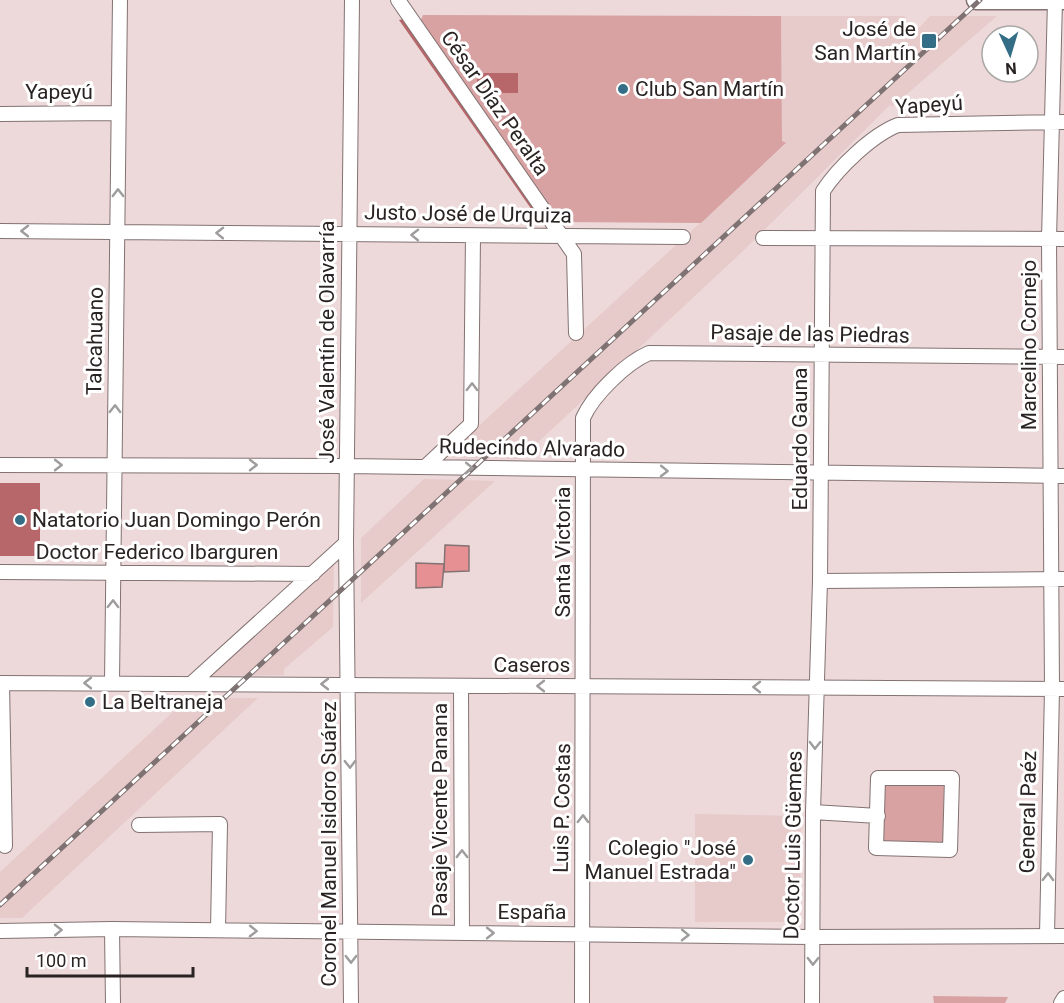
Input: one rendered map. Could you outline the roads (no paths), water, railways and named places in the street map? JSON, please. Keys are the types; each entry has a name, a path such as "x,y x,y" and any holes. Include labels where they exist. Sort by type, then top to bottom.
{"main road":[{"path":"976,0 1064,0"}],"street":[{"name":"Talcahuano","path":"112,683 120,0"},
{"name":"José Valentín de Olavarría","path":"349,684 346,543 352,0"},
{"name":"César Díaz Peralta","path":"398,0 574,254 576,333"},
{"name":"Marcelino Cornejo","path":"1055,0 1058,121 1049,239 1057,357 1058,689"},
{"name":"Yapeyú","path":"0,114 118,113"},
{"name":"Yapeyú","path":"823,191 833,176 885,130 898,125 1058,121"},
{"name":"Eduardo Gauna","path":"816,687 820,581 823,191"},
{"name":"Justo José de Urquiza","path":"0,231 683,237"},
{"path":"425,467 471,424 474,236"},
{"path":"763,238 1064,239"},
{"name":"Pasaje de las Piedras","path":"583,418 590,402 638,358 649,353 1057,357"},
{"name":"Santa Victoria","path":"583,418 584,686"},
{"name":"Rudecindo Alvarado","path":"0,465 347,466 1058,476"},
{"path":"192,684 346,543"},
{"name":"Doctor Federico Ibarguren","path":"0,572 313,574"},
{"path":"820,581 1058,579"},
{"path":"1,683 5,846"},
{"name":"Caseros","path":"1,683 1058,689"},
{"name":"Coronel Manuel Isidoro Suárez","path":"349,684 351,1003"},
{"name":"Pasaje Vicente Panana","path":"461,686 462,933"},
{"name":"Luis P. Costas","path":"582,1003 584,686"},
{"name":"Doctor Luis Güemes","path":"812,1003 816,687"},
{"name":"General Paéz","path":"1047,936 1058,689"},
{"path":"878,778 952,778 950,850 876,848 878,816 878,778"},
{"path":"813,812 878,816"},
{"path":"138,825 220,824 218,930"},
{"path":"112,929 113,1003"},
{"name":"España","path":"0,931 112,929 813,938 1064,936"},
{"path":"1061,1003 1064,998"}],"railway":[{"path":"0,905 980,0"}],"place":[{"name":"José de San Martín","path":"929,41"},
{"name":"Club San Martín","path":"623,89"},
{"name":"Natatorio Juan Domingo Perón","path":"20,520"},
{"name":"La Beltraneja","path":"90,702"},
{"name":"Colegio \"José Manuel Estrada\"","path":"748,860"}]}
